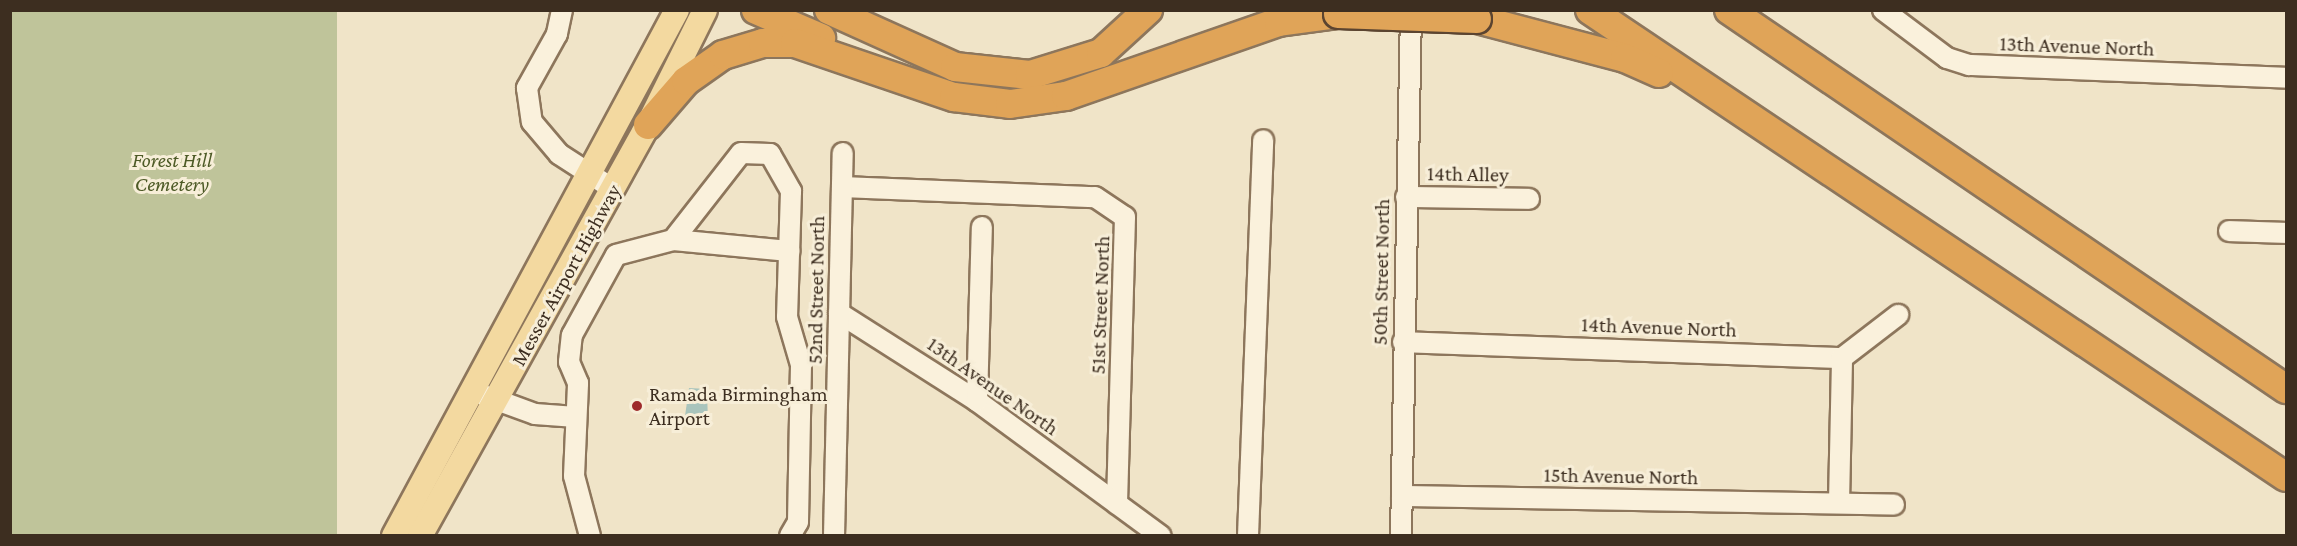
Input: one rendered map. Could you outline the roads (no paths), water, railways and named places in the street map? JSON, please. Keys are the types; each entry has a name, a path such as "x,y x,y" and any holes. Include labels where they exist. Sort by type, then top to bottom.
{"highway":[{"path":"756,10 954,97"},
{"path":"829,10 955,67 1030,75 1101,53 1148,10"},
{"path":"876,10 907,47"},
{"path":"1590,10 2286,477"},
{"path":"1729,10 2286,389"},
{"path":"1744,10 1809,66"},
{"path":"648,125 686,81 723,55 763,43 795,43 954,97 1010,104 1066,96 1279,22 1338,14 1477,19 1625,58 1730,106"}],"main road":[{"name":"Messer Airport Highway","path":"394,536 677,10"},
{"name":"Messer Airport Highway","path":"420,536 648,125 705,10"}],"street":[{"path":"562,10 557,34 531,78 526,97 542,139 588,175 613,189"},
{"name":"50th Street North","path":"1401,536 1411,10"},
{"name":"13th Avenue North","path":"1883,10 1947,58 1969,65 2286,78"},
{"path":"1248,536 1263,140"},
{"path":"673,240 741,153 770,154 791,190 787,317 801,365 798,522 790,536"},
{"name":"52nd Street North","path":"834,536 843,153"},
{"name":"51st Street North","path":"842,187 1095,197 1125,217 1117,504"},
{"name":"14th Alley","path":"1406,197 1528,199"},
{"path":"977,401 982,227"},
{"path":"2229,231 2286,233"},
{"path":"600,536 590,535 574,476 578,383 569,362 572,335 616,255 673,240 789,251"},
{"name":"13th Avenue North","path":"839,313 977,401 1161,536"},
{"path":"1839,503 1842,358 1898,315"},
{"name":"14th Avenue North","path":"1403,342 1842,358"},
{"path":"472,391 535,414 576,417"},
{"name":"15th Avenue North","path":"1402,496 1894,505"}],"water":[{"path":"689,388 707,389 708,424 684,423"}],"place":[{"name":"Ramada Birmingham Airport","path":"637,406"}],"park label":[{"name":"Forest Hill Cemetery","path":"172,172"}]}
